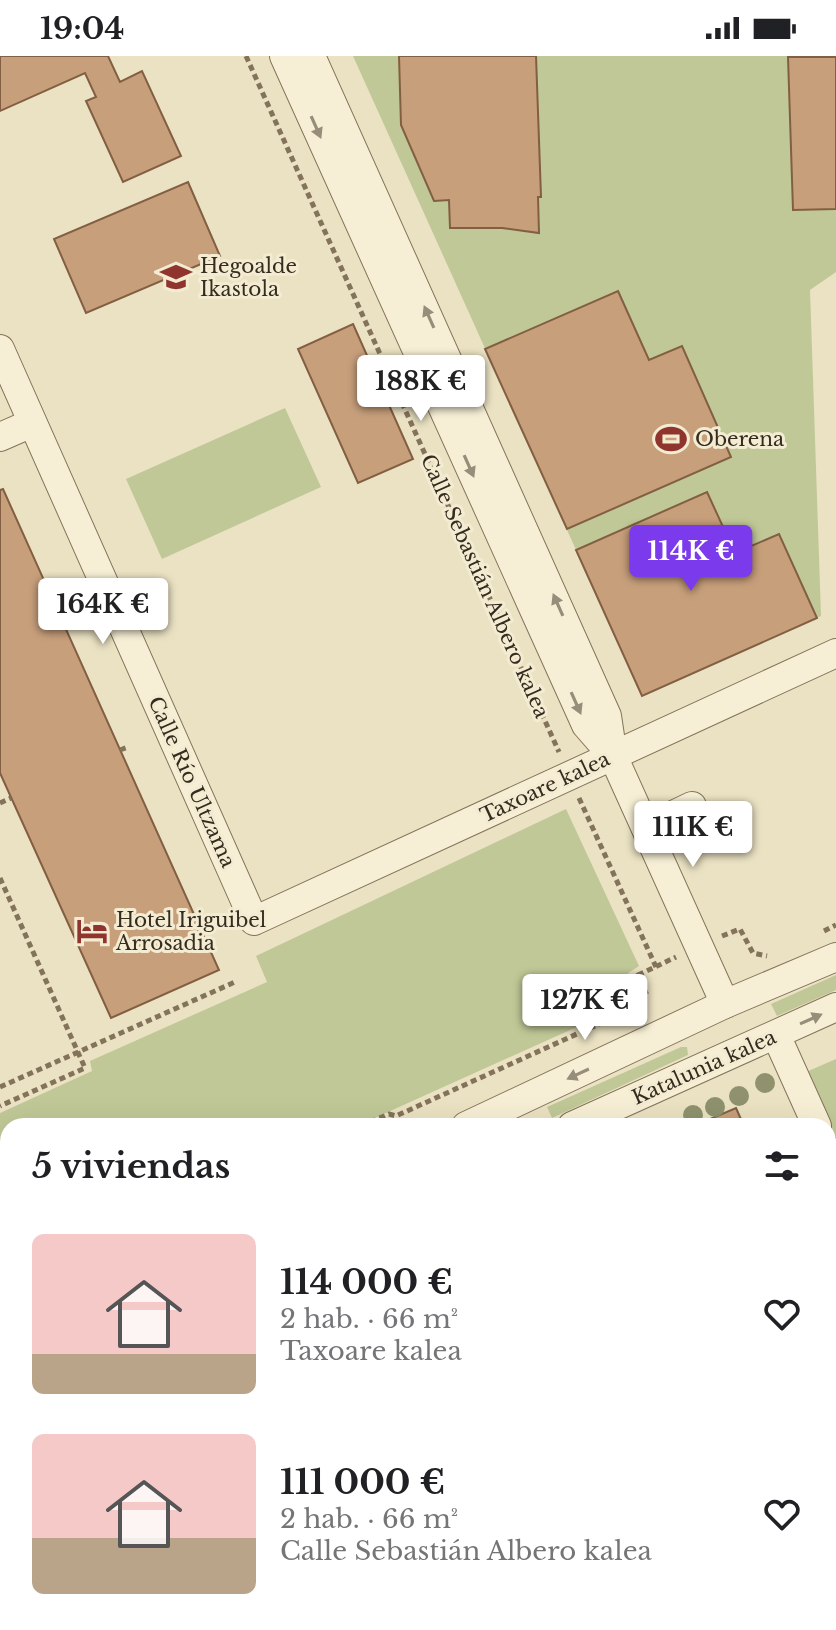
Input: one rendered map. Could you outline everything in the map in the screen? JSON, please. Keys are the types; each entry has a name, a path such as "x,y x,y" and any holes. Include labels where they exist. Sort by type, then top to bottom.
{"street":[{"name":"Calle Sebastián Albero kalea","path":"284,56 586,725 613,756 725,1004"},
{"name":"Calle Sebastián Albero kalea","path":"311,56 607,716 613,756"},
{"name":"Calle Río Ultzama","path":"0,349 254,921"},
{"path":"0,437 32,423"},
{"name":"Taxoare kalea","path":"254,921 836,653"},
{"path":"650,836 696,815"},
{"path":"483,1118 725,1004 836,957"},
{"name":"Katalunia kalea","path":"596,1118 836,1007"},
{"path":"776,1035 813,1118"}],"path":[{"name":"Calle Sebastián Albero kalea","path":"246,56 559,753"},
{"path":"120,750 128,747"},
{"path":"575,787 656,967"},
{"path":"0,803 11,798"},
{"path":"0,878 85,1068 0,1106"},
{"path":"822,932 836,925"},
{"path":"712,941 740,929 753,953 765,957 772,955"},
{"path":"380,1118 389,1114 396,1116 643,1004 646,993 638,975 674,958"},
{"path":"0,1087 235,982"}],"green space":[{"name":"Oberena","path":"353,56 836,56 836,272 810,290 821,616 642,696"},
{"path":"285,408 321,487 162,559 126,479"},
{"path":"566,809 639,966 628,973 639,999 375,1118 0,1118 0,1113 92,1071 90,1061 267,982 256,956"},
{"path":"836,975 836,990 777,1016 771,1004"},
{"path":"687,1047 688,1055 552,1118 547,1107"},
{"path":"836,1059 836,1118 827,1118 806,1072"}],"building":[{"path":"0,56 108,56 120,82 142,71 181,156 123,182 86,101 96,97 85,73 0,111"},
{"path":"399,56 536,56 541,197 538,197 539,233 502,228 450,228 449,200 434,201 401,125"},
{"path":"788,57 836,57 836,209 793,210"},
{"path":"188,182 220,256 86,313 54,239"},
{"path":"618,291 649,360 682,346 731,457 567,529 485,349"},
{"path":"353,324 413,459 358,483 298,349"},
{"path":"3,489 219,970 111,1018 0,773 0,490"},
{"path":"707,492 735,553 779,534 817,618 642,696 576,550"},
{"path":"736,1108 740,1118 712,1118"}],"place":[{"name":"Hegoalde Ikastola","path":"176,277"},
{"name":"Oberena","path":"671,439"},
{"name":"Hotel Iriguibel Arrosadia","path":"92,931"}]}
